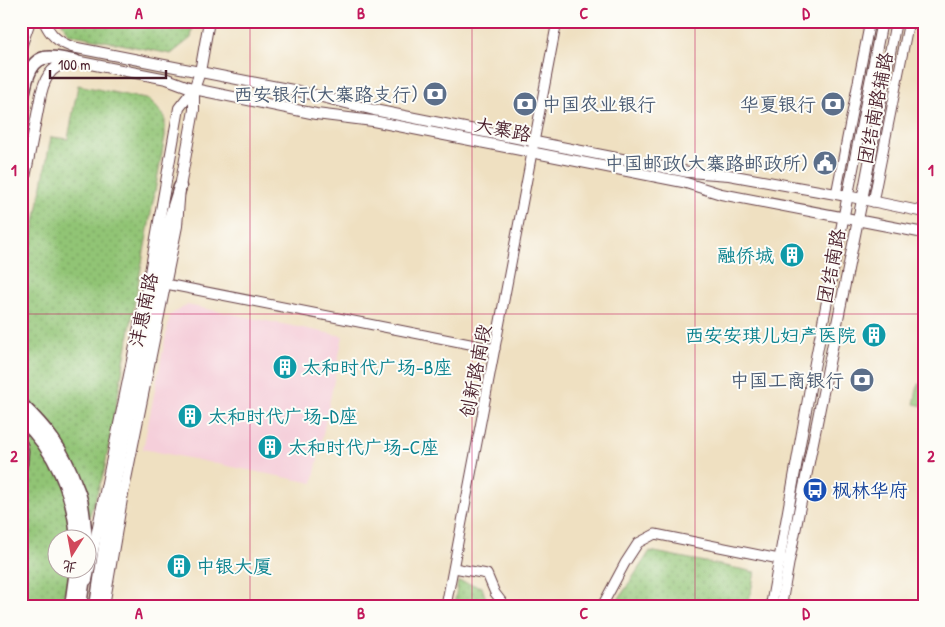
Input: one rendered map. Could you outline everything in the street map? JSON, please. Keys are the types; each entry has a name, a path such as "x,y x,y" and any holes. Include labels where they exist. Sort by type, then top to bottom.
{"highway":[{"path":"21,106 28,76 36,62 43,58 76,62"},
{"path":"96,606 115,480 161,282 169,222 180,187"},
{"path":"21,404 47,431 58,446 82,504 85,530"},
{"path":"21,419 40,439 58,467 69,496 76,530"},
{"path":"21,445 21,464"},
{"path":"71,606 75,580"},
{"path":"82,604 84,580"}],"main road":[{"path":"21,47 30,21"},
{"name":"大寨路","path":"44,21 51,34 59,41 68,45 298,91 374,110 688,172 729,175 924,212"},
{"path":"82,604 149,278 179,108 194,89 200,72 209,21"},
{"name":"团结南路","path":"781,606 785,560 810,388 882,21"},
{"name":"团结南路","path":"771,606 785,560 858,221 896,21"},
{"path":"21,198 45,80 59,66 66,62 76,62"},
{"name":"大寨路","path":"76,62 167,79 194,89 316,114 373,121 532,152 683,182 721,194 924,233"},
{"path":"180,187 194,110 194,89"},
{"name":"沣惠南路","path":"104,606 161,282"}],"street":[{"name":"创新路南段","path":"446,606 557,21"},
{"name":"团结南路辅路","path":"836,194 870,21"},
{"name":"团结南路辅路","path":"873,202 909,21"},
{"path":"161,282 495,349"},
{"path":"602,606 625,563 638,544 655,534 785,560"},
{"path":"454,568 487,574 495,593 505,606"}],"shaded area":[{"path":"187,305 343,336 313,483 143,449 170,315"}],"green space":[{"path":"61,21 194,21 191,38 171,54 69,34"},
{"path":"78,85 150,100 165,117 165,136 104,472 85,530 48,530 48,580 68,580 62,606 21,606 21,290 51,137 68,139"},
{"path":"918,384 924,385 924,406 914,404"},
{"path":"650,551 755,572 748,606 614,606"},
{"path":"458,581 482,587 486,599 492,606 454,606"}],"place":[{"name":"西安银行(大寨路支行)","path":"435,94"},
{"name":"中国农业银行","path":"525,104"},
{"name":"华夏银行","path":"833,104"},
{"name":"中国邮政(大寨路邮政所)","path":"825,163"},
{"name":"融侨城","path":"792,255"},
{"name":"西安安琪儿妇产医院","path":"874,335"},
{"name":"太和时代广场-B座","path":"285,367"},
{"name":"中国工商银行","path":"862,380"},
{"name":"太和时代广场-D座","path":"190,416"},
{"name":"太和时代广场-C座","path":"270,447"},
{"name":"枫林华府","path":"815,490"},
{"name":"中银大厦","path":"179,566"}]}
